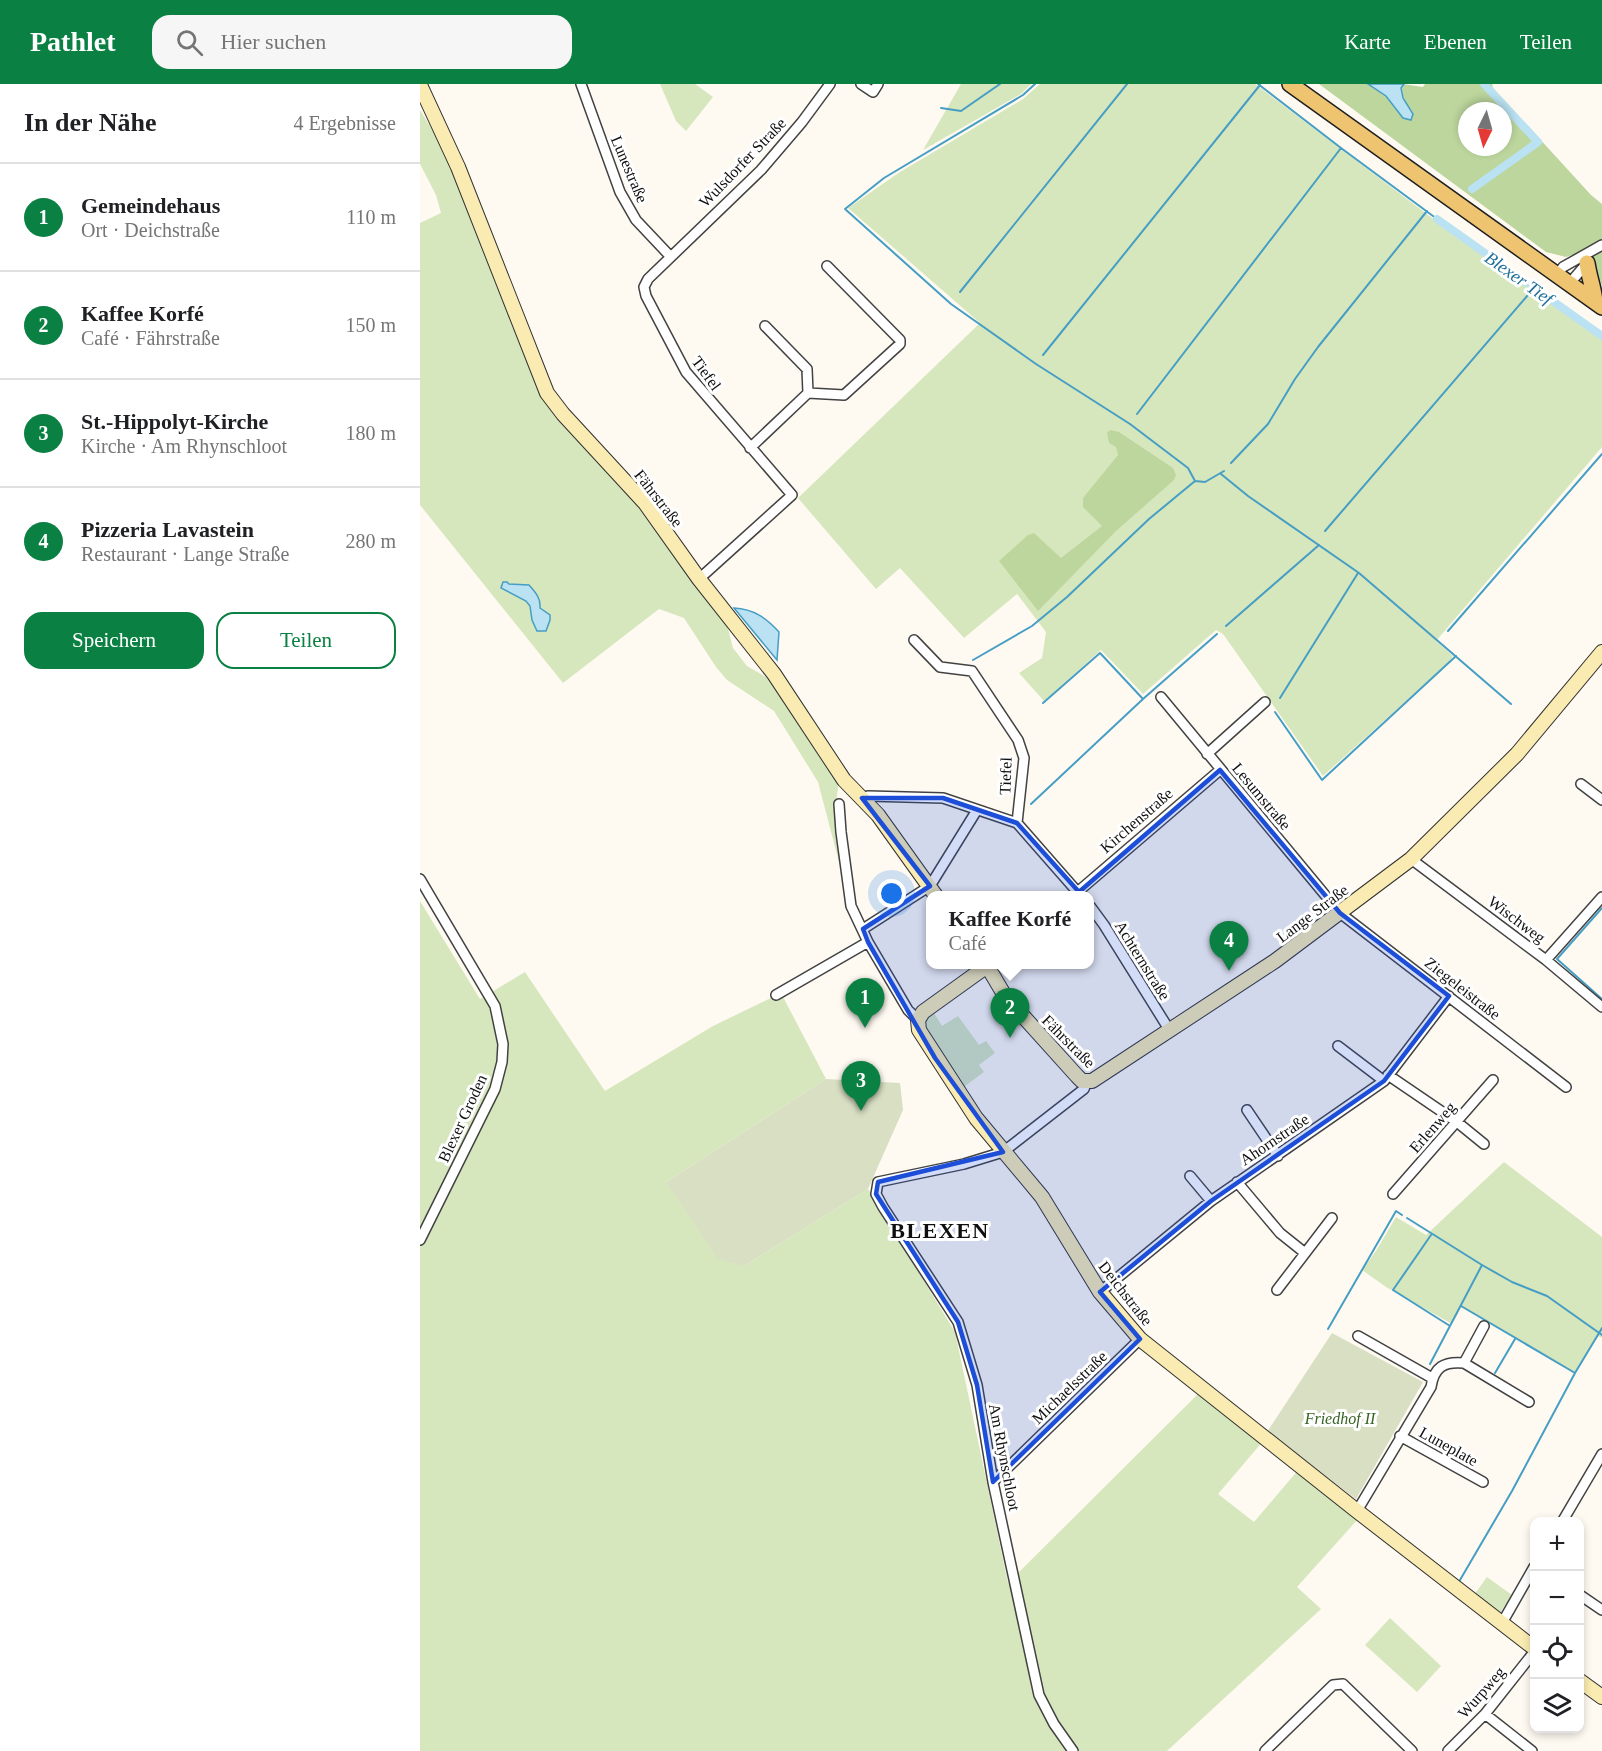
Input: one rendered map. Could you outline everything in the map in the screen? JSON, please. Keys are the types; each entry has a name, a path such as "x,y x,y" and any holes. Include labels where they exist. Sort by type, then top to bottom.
{"main road":[{"path":"1290,84 1599,305"},
{"path":"1587,263 1589,280 1599,305"}],"street":[{"name":"Lunestraße","path":"581,84 620,192 636,220 670,256"},
{"name":"Wulsdorfer Straße","path":"670,256 761,170 802,122 830,84"},
{"path":"861,84 876,88"},
{"name":"Fährstraße","path":"420,86 458,167 547,393 563,414 645,503 699,579 774,674 844,780 878,815 933,891"},
{"path":"1563,280 1563,267 1600,247"},
{"path":"1563,280 1587,263 1600,247"},
{"name":"Tiefel","path":"670,256 648,279 644,287 646,296 686,372 792,495 699,579"},
{"path":"750,448 808,393 844,395 900,344 900,340 827,266"},
{"path":"765,326 807,369 808,393"},
{"name":"Tiefel","path":"914,640 940,667 972,671 1018,740 1024,758 1017,823"},
{"name":"Lange Straße","path":"1003,1152 1084,1089 1087,1082 1097,1078 1275,961 1411,859 1517,754 1602,652"},
{"name":"Lesumstraße","path":"1161,697 1340,913"},
{"path":"1207,754 1265,702"},
{"name":"Kirchenstraße","path":"1081,891 1220,770"},
{"path":"1581,784 1602,800"},
{"path":"862,798 868,796 943,798 1017,823 1075,891"},
{"name":"Deichstraße","path":"839,804 851,906 868,942 908,1010 918,1020 919,1030 935,1058 976,1118 1042,1197 1100,1292 1140,1339 1530,1647"},
{"path":"933,891 976,810"},
{"name":"Wischweg","path":"1411,859 1546,960 1602,1007"},
{"name":"Blexer Groden","path":"420,879 495,1006 503,1044 502,1062 495,1089 420,1240"},
{"path":"863,929 926,895"},
{"path":"1546,960 1602,897"},
{"name":"Achternstraße","path":"1094,912 1170,1031"},
{"name":"Ziegeleistraße","path":"1340,913 1566,1087"},
{"path":"776,995 868,942"},
{"path":"918,1020 923,1012 982,969"},
{"name":"Fährstraße","path":"989,969 1001,991 1017,1010 1077,1076 1087,1082"},
{"name":"Ahornstraße","path":"1100,1292 1211,1200 1278,1156 1386,1078 1449,996"},
{"path":"1338,1046 1456,1122 1484,1144"},
{"name":"Erlenweg","path":"1393,1194 1494,1080"},
{"path":"1247,1110 1278,1156"},
{"name":"Am Rhynschloot","path":"1003,1152 964,1164 878,1182 876,1194 958,1322 977,1385 993,1482 1039,1695 1072,1751"},
{"path":"1190,1176 1211,1200"},
{"path":"1237,1182 1280,1233 1305,1253"},
{"path":"1277,1290 1332,1218"},
{"path":"1464,1364 1484,1326"},
{"path":"1358,1336 1432,1378"},
{"name":"Michaelsstraße","path":"993,1482 1140,1339"},
{"path":"1357,1511 1431,1387 1432,1378 1442,1364 1454,1362 1464,1364 1529,1402"},
{"name":"Luneplate","path":"1400,1436 1483,1482"},
{"path":"1564,1517 1602,1454"},
{"path":"1502,1623 1532,1571"},
{"path":"1584,1598 1602,1610"},
{"name":"Wurpweg","path":"1448,1751 1485,1714 1530,1655"},
{"path":"1265,1751 1333,1685 1343,1684 1412,1751"},
{"path":"1584,1684 1602,1697"},
{"path":"1485,1714 1532,1751"}],"highlighted area":[{"path":"1220,770 1340,913 1449,996 1384,1081 1211,1201 1100,1292 1140,1339 993,1482 977,1385 958,1322 876,1194 878,1182 1003,1152 935,1058 868,942 863,929 930,886 862,798 943,798 1017,823 1079,892"}],"green space":[{"path":"660,84 695,84 713,97 686,131 676,121"},
{"path":"961,84 1031,84 1021,94 923,150"},
{"path":"1040,84 1255,84 1428,215 1602,339 1602,447 1436,641 1453,656 1448,663 1323,776 1223,634 1216,630 1143,694 1101,650 1044,701 1019,673 1042,658 1046,632 1017,594 964,638 900,568 876,589 798,498 980,323 848,208 900,172 1023,99"},
{"path":"1319,84 1368,84 1386,96 1403,118 1413,114 1403,96 1403,84 1423,87 1425,84 1492,84 1506,102 1458,102 1458,156 1512,156 1512,109 1591,195 1602,204 1602,286 1597,270 1582,252 1566,257 1546,252"},
{"path":"420,110 448,155 533,372 624,487 727,625 733,648 747,666 773,681 839,781 836,802 846,889 818,782 774,711 727,680 684,618 659,609 563,683 420,505 420,223 441,213 436,195 420,164"},
{"path":"1110,430 1119,432 1173,468 1176,475 1174,480 1116,531 1038,611 999,561 1028,535 1034,533 1061,558 1102,526 1083,507 1083,498 1118,455 1116,447 1109,443 1107,433"},
{"path":"420,901 480,999 525,972 605,1091 713,1026 781,993 826,1079 666,1182 744,1266 868,1189 955,1332 1008,1583 1201,1391 1264,1440 1218,1494 1254,1522 1299,1469 1359,1518 1297,1587 1321,1609 1167,1751 420,1751"},
{"path":"934,1013 942,1026 958,1016 979,1045 986,1041 995,1053 979,1065 984,1072 961,1089 925,1030 925,1019"},
{"path":"826,1079 900,1083 903,1110 868,1189 744,1266 718,1259 666,1182"},
{"path":"1504,1162 1602,1237 1602,1338 1598,1336 1575,1373 1462,1306 1452,1324 1386,1287 1362,1270 1396,1217 1426,1235"},
{"name":"Friedhof II","path":"1332,1333 1423,1382 1356,1499 1267,1432"},
{"path":"1487,1577 1512,1595 1500,1613 1474,1595"},
{"path":"1390,1618 1441,1666 1417,1692 1365,1645"}],"water":[{"path":"1368,84 1404,84 1401,88 1403,98 1413,114 1411,120 1403,118 1386,96"},
{"path":"503,582 529,585 539,598 540,608 550,615 546,631 537,631 532,620 530,606 526,601 501,588"},
{"path":"734,608 748,610 759,615 779,632 777,660"}],"waterway":[{"path":"941,108 961,111 1000,84"},
{"path":"1035,84 1023,95 884,178 845,209 951,304 1036,364 1130,424 1188,468 1195,481"},
{"path":"960,292 1127,84"},
{"path":"1258,84 1437,219"},
{"name":"Blexer Tief","path":"1472,189 1538,142 1484,84"},
{"path":"1043,355 1260,85"},
{"path":"1137,414 1341,148"},
{"path":"1231,463 1268,424 1295,379 1318,347 1427,211"},
{"name":"Blexer Tief","path":"1437,219 1602,336"},
{"path":"1325,531 1534,288"},
{"path":"1448,631 1602,454"},
{"path":"973,660 1032,626 1067,597 1149,519 1195,481 1205,482 1224,471"},
{"path":"1221,474 1248,496 1359,573 1511,704"},
{"path":"1226,626 1319,545"},
{"path":"1280,698 1358,573"},
{"path":"1031,804 1143,699 1217,634"},
{"path":"1043,703 1100,653 1143,699"},
{"path":"1275,712 1322,780 1456,656"},
{"path":"1602,908 1557,959 1602,999"},
{"path":"1328,1329 1396,1211 1402,1215"},
{"path":"1407,1218 1512,1282 1547,1296 1602,1335"},
{"path":"1431,1235 1393,1290 1450,1326"},
{"path":"1430,1364 1482,1265"},
{"path":"1461,1306 1575,1373"},
{"path":"1460,1580 1602,1328"},
{"path":"1495,1373 1515,1339"}],"place":[{"name":"Pizzeria Lavastein","path":"1229,971"},
{"name":"Gemeindehaus","path":"865,1028"},
{"name":"Kaffee Korfé","path":"1010,1038"},
{"name":"St.-Hippolyt-Kirche","path":"861,1111"}],"district":[{"name":"BLEXEN","path":"940,1230"}]}
